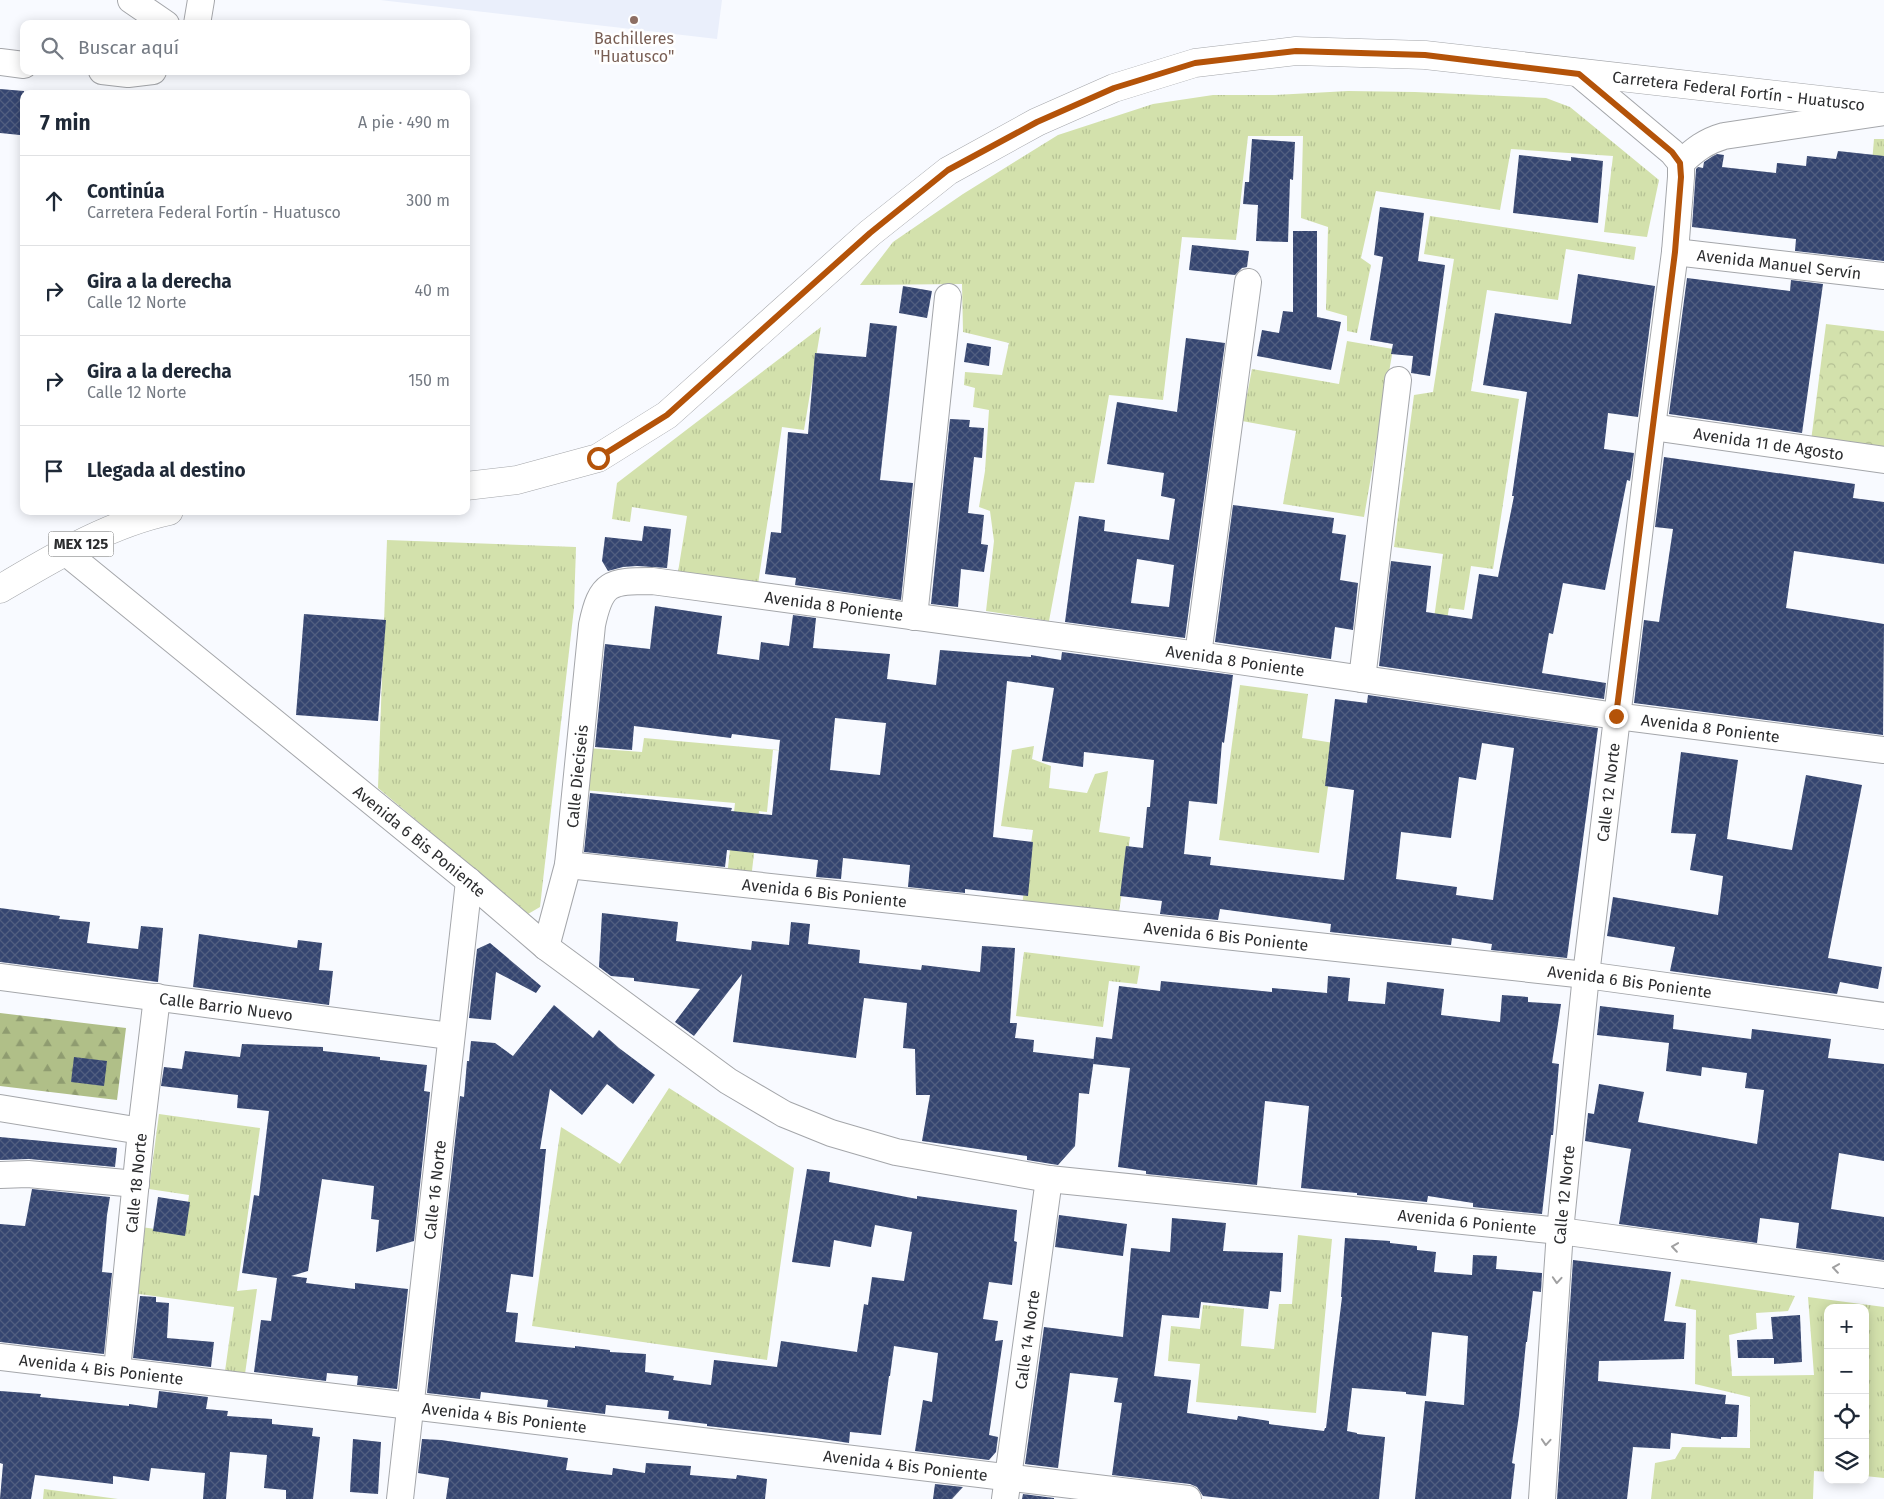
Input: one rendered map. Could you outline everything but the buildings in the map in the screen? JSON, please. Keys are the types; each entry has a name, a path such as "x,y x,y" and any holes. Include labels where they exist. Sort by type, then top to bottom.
{"main road":[{"name":"Carretera Federal Fortín - Huatusco","path":"470,486 517,480 598,458 667,415 870,233 948,170 1037,122 1114,88 1195,63 1296,51 1425,55 1579,74 1884,107"},
{"name":"MEX 125","path":"0,590 64,551 142,517 151,515"}],"street":[{"path":"131,0 160,20"},
{"path":"198,20 201,0"},
{"path":"0,62 20,64"},
{"path":"1579,74 1672,152 1680,163 1709,140 1724,136 1884,112"},
{"name":"Calle 12 Norte","path":"1542,1499 1560,1231 1586,975 1616,716 1675,252 1681,177 1680,163"},
{"name":"Avenida Manuel Servín","path":"1675,252 1884,276"},
{"path":"1198,655 1248,282"},
{"path":"914,617 948,297"},
{"path":"1362,679 1398,380"},
{"name":"Avenida 11 de Agosto","path":"1652,427 1884,460"},
{"name":"Avenida 6 Bis Poniente","path":"64,551 469,881 546,947 728,1081 784,1114 831,1133 896,1152 1048,1179"},
{"name":"Avenida 8 Poniente","path":"597,604 603,592 612,584 628,581 652,581 1198,655 1616,716 1884,750"},
{"name":"Calle Dieciseis","path":"546,947 568,865 592,625 597,604"},
{"name":"Avenida 6 Bis Poniente","path":"568,865 1586,975 1884,1016"},
{"name":"Calle 16 Norte","path":"400,1499 450,1036 469,881"},
{"name":"Calle Barrio Nuevo","path":"0,977 450,1036"},
{"name":"Calle 18 Norte","path":"117,1370 141,1131 157,997"},
{"path":"0,1108 141,1131"},
{"path":"0,1175 28,1174 136,1184"},
{"name":"Avenida 6 Poniente","path":"1048,1179 1560,1231 1884,1275"},
{"name":"Calle 14 Norte","path":"1006,1488 1048,1179"},
{"name":"Avenida 4 Bis Poniente","path":"0,1357 410,1406 1006,1488 1188,1499"}],"shaded area":[{"name":"Bachilleres \"Huatusco\"","path":"380,0 722,0 717,39"}],"green space":[{"path":"1348,91 1546,98 1570,107 1659,180 1647,237 1604,232 1613,156 1511,149 1500,210 1376,191 1361,258 1371,265 1357,333 1347,331 1347,316 1326,310 1328,227 1301,218 1303,136 1248,136 1236,240 1182,237 1163,400 1109,395 1094,483 1075,482 1049,621 986,611 994,541 990,511 979,507 985,471 989,410 973,407 975,388 964,385 965,372 1002,375 1009,343 963,332 962,284 860,285 893,242 963,194 1058,135 1153,104 1213,95 1275,95"},
{"path":"1874,139 1884,139 1884,189 1870,187"},
{"path":"1430,216 1636,247 1634,260 1566,249 1558,300 1487,290 1471,391 1519,399 1493,569 1471,566 1464,610 1449,608 1439,668 1428,661 1443,554 1394,547 1414,395 1433,392 1454,259 1424,254"},
{"path":"1826,324 1884,331 1884,450 1811,441"},
{"path":"821,327 804,430 782,427 758,584 678,572 687,516 632,507 630,522 612,519 617,483"},
{"path":"1347,341 1393,349 1364,517 1283,504 1296,431 1242,421 1252,369 1339,384"},
{"path":"387,540 576,547 574,608 540,907 528,914 378,788"},
{"path":"1240,685 1308,694 1302,738 1334,743 1319,853 1219,840"},
{"path":"644,738 790,751 773,750 767,812 759,811 751,879 727,877 735,803 583,790 587,748 642,752"},
{"path":"1034,746 1032,759 1051,766 1049,788 1087,793 1095,774 1108,771 1099,832 1130,837 1118,919 1022,905 1033,830 1001,826 1012,750"},
{"path":"1024,952 1140,966 1137,984 1109,981 1103,1027 1016,1016"},
{"path":"0,1013 126,1028 117,1100 0,1086"},
{"path":"669,1088 794,1168 767,1360 532,1326 561,1127 620,1164"},
{"path":"159,1114 260,1128 237,1291 257,1289 245,1374 225,1371 234,1307 132,1293 141,1227 184,1233 189,1195 149,1189"},
{"path":"1298,1235 1332,1239 1316,1413 1196,1402 1200,1364 1168,1361 1171,1326 1200,1329 1203,1305 1244,1309 1241,1346 1274,1349 1279,1304 1292,1304"},
{"path":"1681,1279 1795,1296 1788,1311 1756,1313 1757,1329 1729,1335 1732,1376 1814,1375 1808,1297 1861,1304 1824,1304 1824,1472 1814,1471 1813,1499 1651,1499 1655,1463 1675,1459 1682,1447 1750,1448 1750,1397 1695,1384 1696,1310 1675,1306"},
{"path":"1869,1305 1884,1307 1884,1478 1869,1476"},
{"path":"44,1489 118,1499 43,1499"}],"place":[{"name":"Bachilleres \"Huatusco\"","path":"634,20"}],"route":[{"path":"598,458 667,415 870,233 948,170 1037,122 1114,88 1195,63 1296,51 1425,55 1579,74 1672,152 1680,163 1681,177 1675,252 1616,716"}]}
